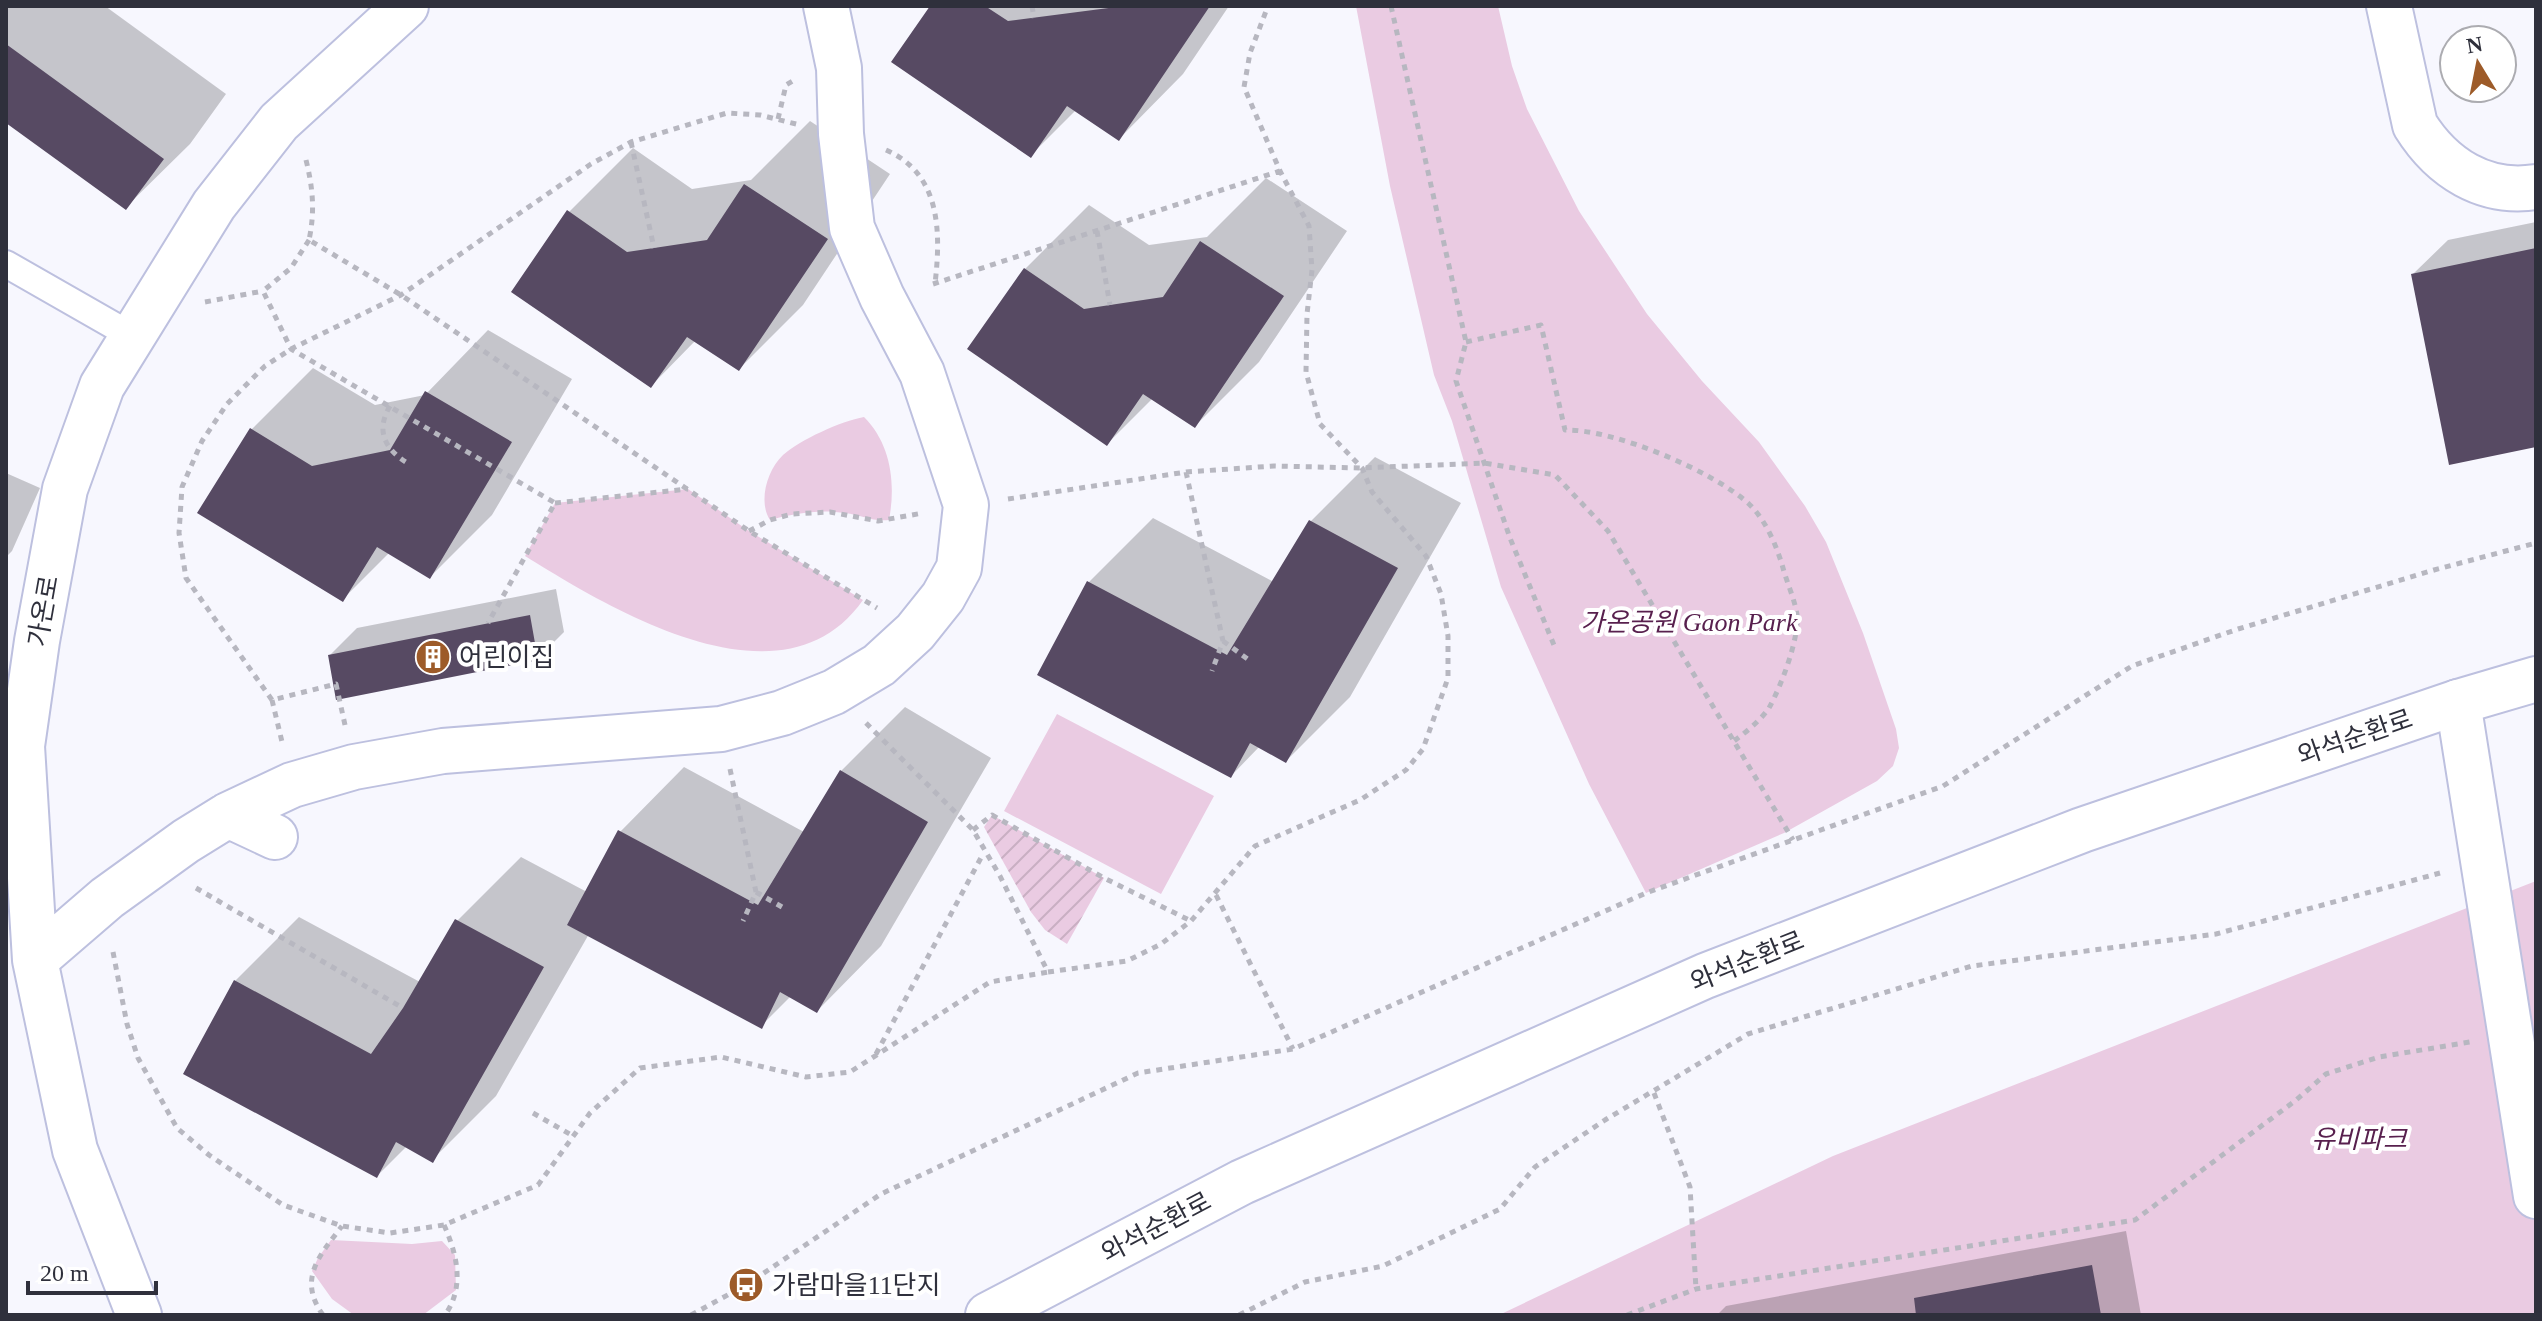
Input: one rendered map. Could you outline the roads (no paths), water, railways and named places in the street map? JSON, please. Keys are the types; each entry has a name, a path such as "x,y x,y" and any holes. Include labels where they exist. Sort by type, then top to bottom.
{"street":[{"name":"가온로","path":"139,1315 75,1150 35,960 22,746 37,641 65,489 102,386 214,205 279,122 406,6"},
{"path":"35,960 107,898 186,841 228,815 292,785 341,770 443,751 721,729 782,713 834,692 879,665 915,632 943,597 959,568 966,505 922,373 882,297 852,228 841,134 839,68 826,6"},
{"path":"2389,6 2415,125 2422,136 2441,157 2473,180 2512,190 2536,187"},
{"name":"와석순환로","path":"988,1315 1242,1182 1705,976 2082,830 2458,702 2536,679"},
{"path":"2458,702 2536,1196"},
{"path":"228,815 275,837"}],"lane":[{"path":"6,264 132,336"}],"place":[{"name":"어린이집","path":"433,657"},
{"name":"가람마을11단지","path":"746,1285"}],"park label":[{"name":"가온공원 Gaon Park","path":"1689,622"},
{"name":"유비파크","path":"2359,1139"}]}
